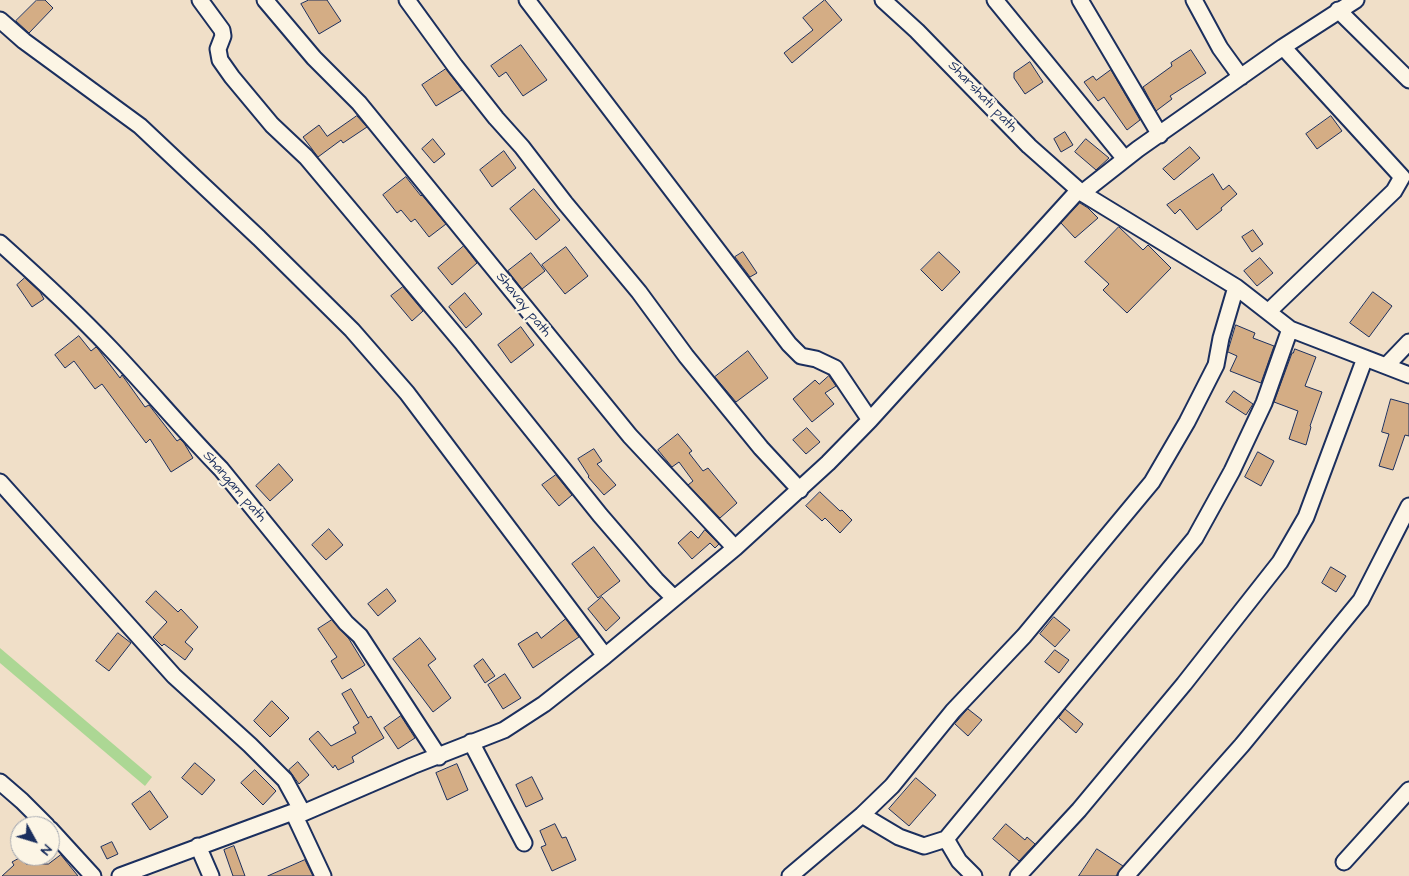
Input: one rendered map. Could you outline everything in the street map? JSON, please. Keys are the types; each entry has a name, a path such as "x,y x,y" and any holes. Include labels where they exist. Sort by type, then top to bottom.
{"street":[{"path":"200,0 222,30 223,36 218,49 220,60 232,77 272,125 306,157 463,344 605,521 674,598"},
{"name":"Shavay path","path":"265,0 314,58 359,104 630,436 735,548"},
{"path":"407,0 490,110 639,292 686,356 762,448 800,490"},
{"path":"527,0 789,344 801,356 816,359 835,368 870,420"},
{"name":"Sharshati path","path":"883,0 917,31 1029,146 1082,193 1236,287 1290,329 1409,375"},
{"path":"995,0 1125,159"},
{"path":"1080,0 1160,135"},
{"path":"1194,0 1220,48 1241,77"},
{"path":"120,876 198,846 298,813 438,757 504,730 544,704 638,630 800,490 870,420 1076,193 1082,193 1125,159 1283,47 1356,0"},
{"path":"1338,10 1409,80"},
{"path":"0,20 24,41 140,126 259,238 352,330 407,393 605,656"},
{"path":"1268,312 1394,191 1402,177 1283,47"},
{"name":"Shangam path","path":"0,242 40,278 109,347 221,469 346,623 360,636 438,757"},
{"path":"790,876 862,815 892,786 953,711 1024,636 1152,482 1187,422 1216,365 1221,338 1236,287"},
{"path":"862,815 899,836 924,846 946,840 1195,538 1232,472 1264,403 1290,329"},
{"path":"1386,366 1409,342"},
{"path":"1018,876 1079,810 1178,691 1280,562 1306,517 1365,358"},
{"path":"0,482 174,676 250,745 285,780 323,876"},
{"path":"1126,876 1242,745 1361,600 1409,506"},
{"path":"471,742 524,843"},
{"path":"0,782 37,816"},
{"path":"1344,862 1409,790"},
{"path":"946,840 959,861 974,876"},
{"path":"60,841 93,876"},
{"path":"198,846 211,876"}],"green space":[{"path":"0,648 152,777 145,786 0,663"}],"building":[{"path":"37,0 45,0 53,8 29,33 16,21"},
{"path":"309,0 327,0 341,21 319,34 301,4"},
{"path":"825,0 842,20 792,63 784,53 813,30 803,18"},
{"path":"521,45 547,80 523,96 506,72 499,77 491,66"},
{"path":"1191,50 1206,73 1170,96 1172,99 1156,111 1143,87 1172,66 1171,63"},
{"path":"1030,62 1043,82 1025,94 1014,78 1014,73"},
{"path":"446,69 462,90 436,106 422,85"},
{"path":"1111,70 1140,120 1127,130 1104,97 1098,101 1084,82 1093,76 1096,80"},
{"path":"357,116 367,127 343,143 341,140 318,157 303,137 319,125 327,136"},
{"path":"1331,116 1342,131 1317,149 1306,134"},
{"path":"1065,132 1073,145 1061,152 1054,139"},
{"path":"433,139 445,154 434,163 422,149"},
{"path":"1086,139 1109,158 1096,170 1075,152"},
{"path":"1190,147 1200,158 1174,180 1163,169"},
{"path":"504,151 516,168 492,187 480,170"},
{"path":"1213,174 1223,190 1229,185 1237,194 1221,208 1222,210 1197,230 1180,209 1175,214 1167,205"},
{"path":"406,177 446,224 429,237 415,219 411,222 401,210 397,213 383,195"},
{"path":"534,189 560,220 536,240 510,209"},
{"path":"1080,203 1098,218 1075,238 1061,223"},
{"path":"1119,227 1143,250 1148,245 1171,268 1127,313 1103,290 1109,284 1085,262"},
{"path":"1253,230 1263,244 1252,252 1242,237"},
{"path":"464,246 477,263 452,285 438,268"},
{"path":"566,247 588,276 565,294 542,265"},
{"path":"743,252 757,273 750,277 735,257"},
{"path":"939,252 960,272 942,291 921,270"},
{"path":"531,253 545,271 522,289 508,271"},
{"path":"1260,258 1273,273 1257,286 1244,271"},
{"path":"25,278 40,292 44,299 32,307 17,285"},
{"path":"403,287 423,311 412,321 391,296"},
{"path":"1373,292 1392,306 1369,337 1350,323"},
{"path":"465,293 482,314 466,328 449,307"},
{"path":"1236,325 1255,333 1253,338 1274,346 1261,383 1230,371 1237,356 1228,352"},
{"path":"521,327 534,345 511,363 498,345"},
{"path":"79,336 91,351 96,347 98,349 120,378 122,375 145,407 149,405 177,441 180,439 184,443 193,458 171,472 150,439 146,443 102,384 95,389 74,361 65,368 55,355"},
{"path":"1295,349 1316,357 1305,386 1322,392 1310,426 1306,445 1289,439 1298,411 1274,402"},
{"path":"748,351 768,378 736,402 715,377"},
{"path":"829,376 836,386 825,393 834,404 812,422 793,399 815,380 819,384"},
{"path":"1234,391 1253,404 1246,415 1226,402"},
{"path":"1391,399 1409,404 1409,436 1405,435 1393,470 1379,466 1389,434 1382,432"},
{"path":"807,428 820,442 806,454 793,440"},
{"path":"678,434 692,451 689,453 703,471 708,468 737,503 720,518 688,485 693,481 679,462 672,467 658,450"},
{"path":"594,449 602,461 597,464 616,485 604,495 588,477 578,459"},
{"path":"1258,452 1274,461 1261,486 1245,477"},
{"path":"279,464 293,480 270,501 256,486"},
{"path":"556,475 572,495 559,506 542,485"},
{"path":"820,492 852,520 840,533 825,518 822,521 806,506"},
{"path":"329,529 343,545 326,560 312,545"},
{"path":"705,530 719,544 715,548 710,543 692,559 678,543 691,531 698,538"},
{"path":"594,547 620,581 598,598 572,564"},
{"path":"1331,567 1346,576 1336,592 1322,583"},
{"path":"387,589 396,601 378,616 368,604"},
{"path":"156,591 178,612 181,609 198,627 185,642 193,649 185,660 164,644 162,646 153,637 167,622 146,602"},
{"path":"602,597 620,618 606,631 588,609"},
{"path":"1054,617 1070,630 1055,647 1040,634"},
{"path":"566,619 579,637 533,668 518,644 537,632 541,638"},
{"path":"332,620 349,639 365,665 342,679 331,661 337,657 318,629"},
{"path":"118,633 131,643 109,671 96,661"},
{"path":"420,638 436,659 428,665 451,698 433,712 393,659"},
{"path":"1055,650 1069,660 1059,673 1045,662"},
{"path":"483,659 495,676 485,683 474,666"},
{"path":"505,674 521,698 503,709 488,685"},
{"path":"351,689 368,718 371,716 384,738 352,757 354,762 338,770 335,765 333,768 309,739 318,731 331,746 356,733 353,727 359,723 342,694"},
{"path":"272,701 289,718 270,737 254,721"},
{"path":"968,709 982,720 968,736 955,724"},
{"path":"1065,709 1083,724 1076,733 1059,718"},
{"path":"401,716 415,738 398,749 384,728"},
{"path":"298,762 309,775 299,784 289,770"},
{"path":"195,763 215,780 202,795 182,778"},
{"path":"457,764 468,790 447,800 436,773"},
{"path":"255,770 276,791 263,805 241,783"},
{"path":"532,777 543,799 526,807 516,785"},
{"path":"916,778 936,795 909,826 889,809"},
{"path":"150,791 168,817 150,830 132,804"},
{"path":"555,824 562,838 566,837 576,860 552,871 541,847 546,845 540,831"},
{"path":"1006,824 1025,840 1027,837 1035,844 1019,861 993,839"},
{"path":"112,842 118,854 107,859 101,847"},
{"path":"234,846 245,876 233,876 224,850"},
{"path":"1097,849 1123,866 1116,876 1079,876"},
{"path":"60,856 78,876 2,876 13,866 60,866"},
{"path":"305,860 313,876 268,876"}]}
